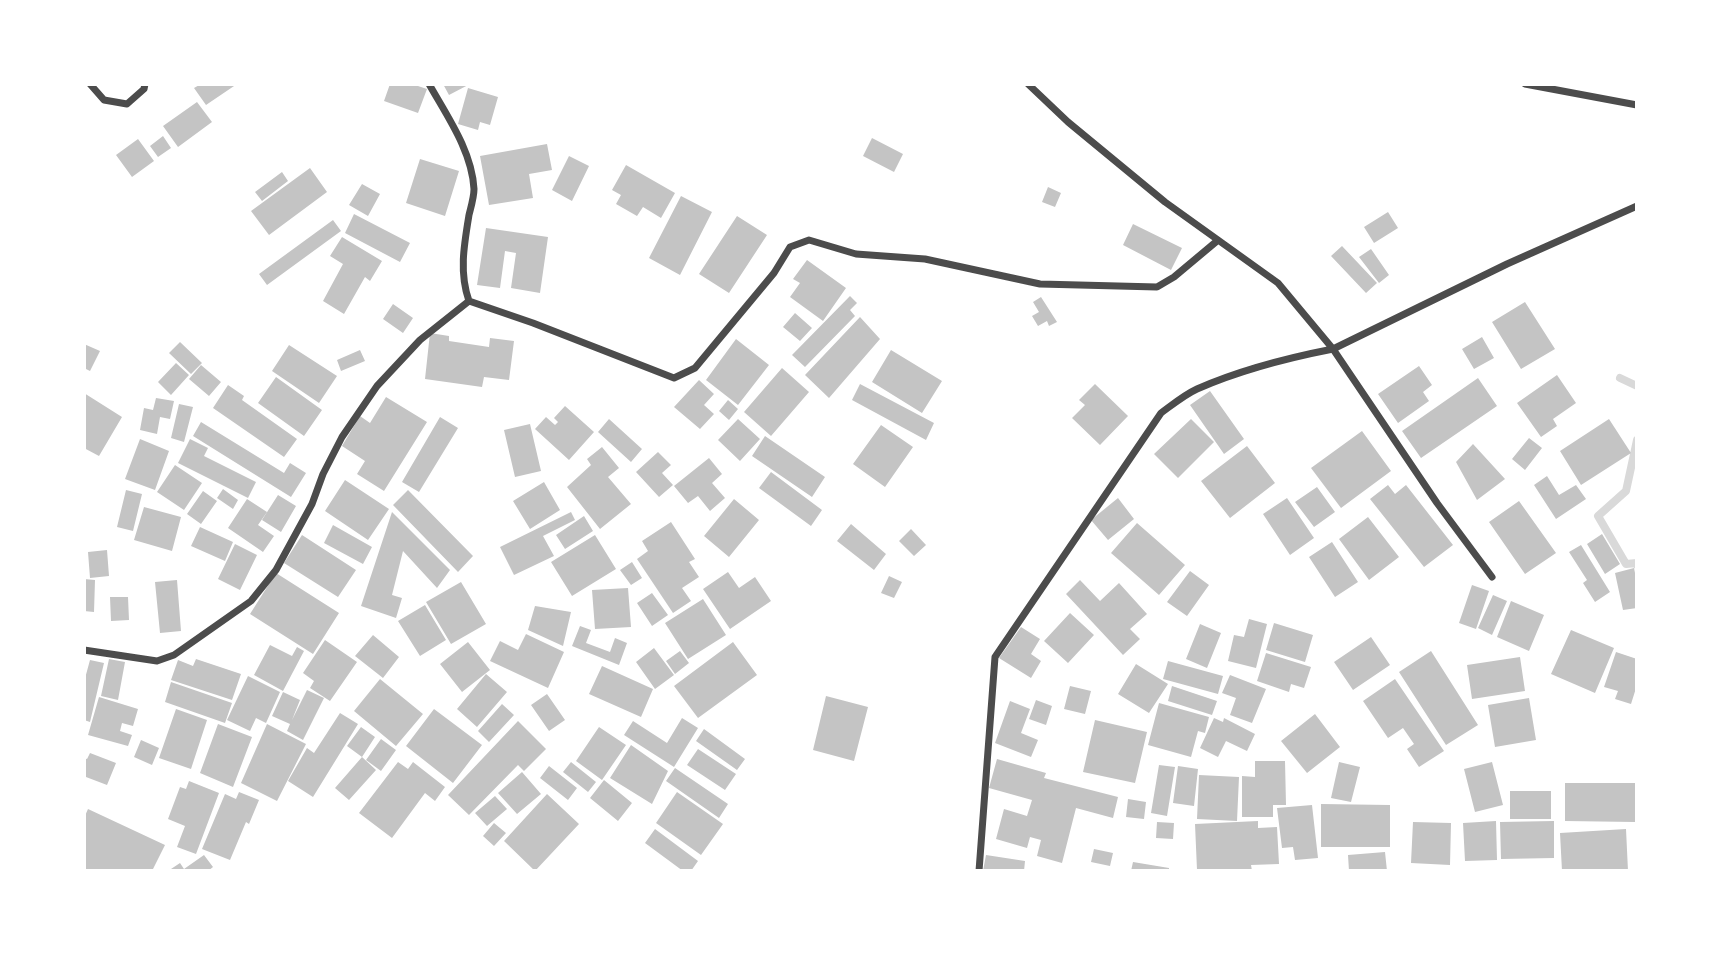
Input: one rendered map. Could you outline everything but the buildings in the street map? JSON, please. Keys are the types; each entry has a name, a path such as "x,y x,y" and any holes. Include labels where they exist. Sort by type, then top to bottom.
{"street":[{"path":"90,84 104,100 127,104 144,89 145,84"},
{"path":"429,84 456,132 471,166 474,191 464,248 463,284 469,302"},
{"path":"1028,84 1068,122 1165,202 1278,284 1334,349 1422,482 1492,577"},
{"path":"1525,84 1637,105"},
{"path":"979,871 995,657 1161,413 1195,390 1240,373 1302,355 1334,349 1507,264 1637,206"},
{"path":"469,302 533,323 674,378 695,368 774,273 790,247 809,240 856,254 925,259 1040,284 1132,287 1157,287 1174,277 1217,241"},
{"path":"84,650 157,661 174,655 251,601 276,570 312,504 342,436 377,386 420,340 469,302"}],"waterway":[{"path":"1620,378 1637,386"},
{"path":"1637,440 1626,491 1598,516 1626,564 1637,565"}]}
